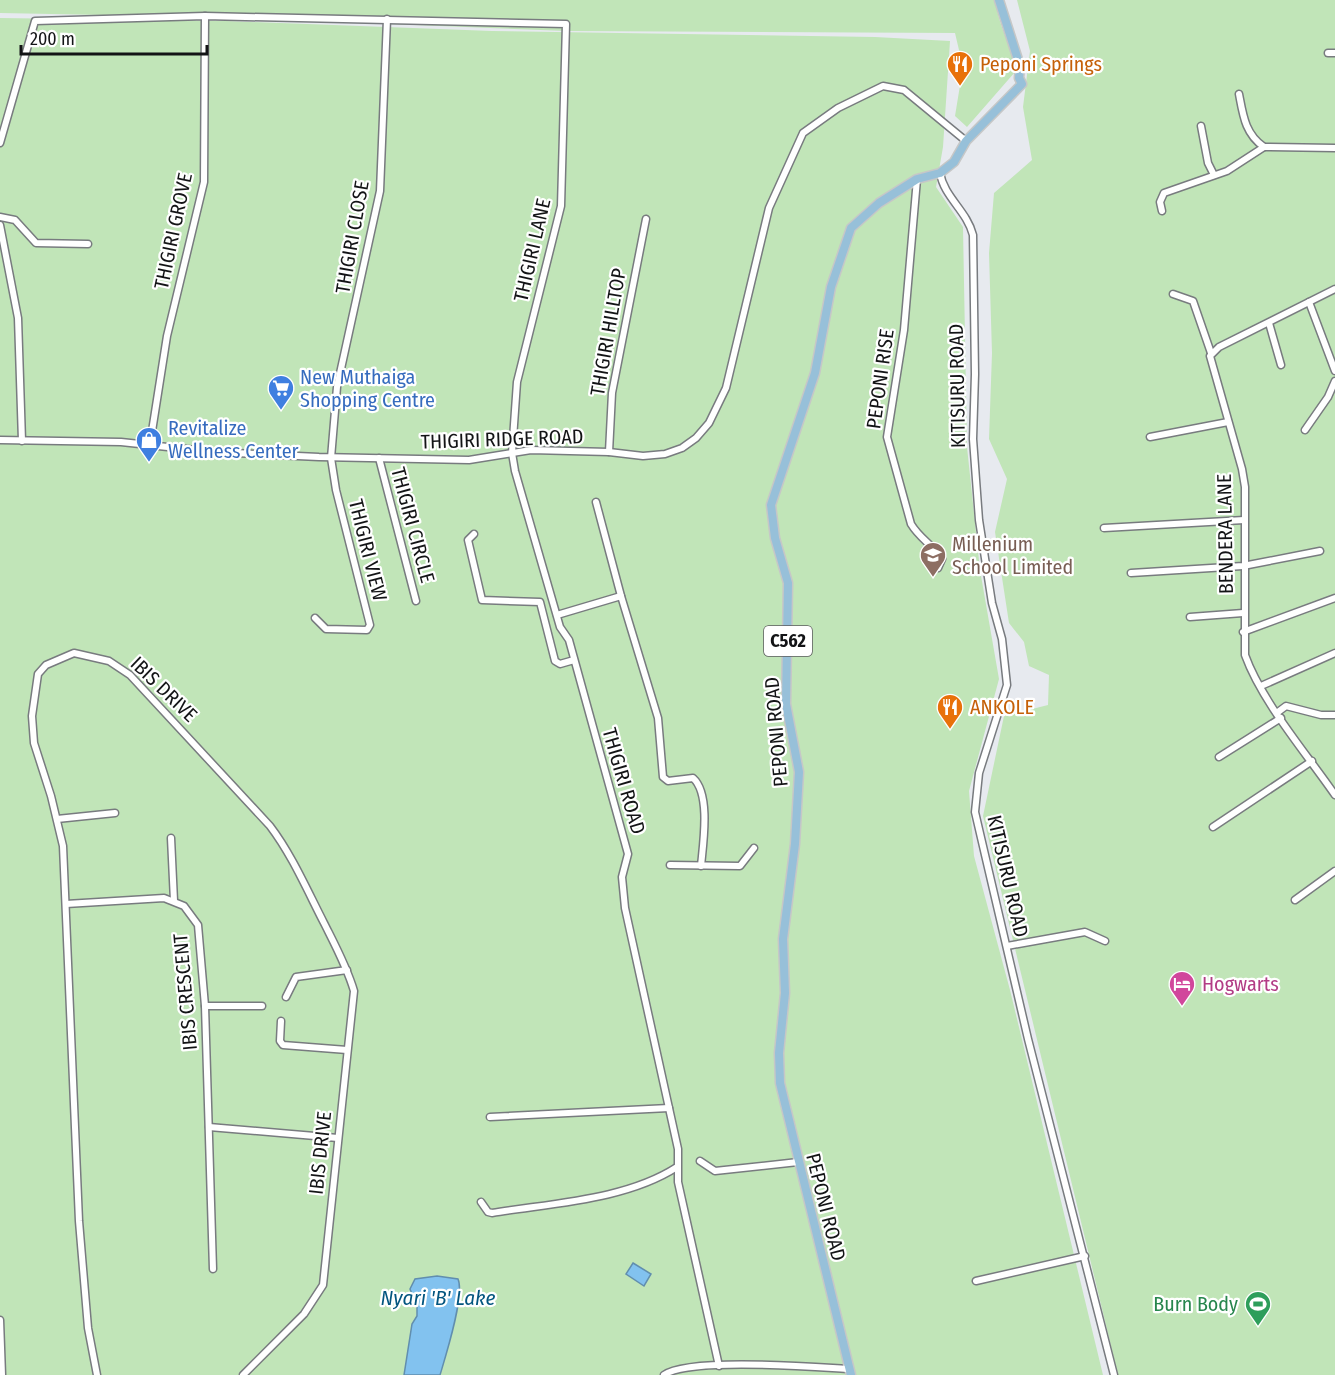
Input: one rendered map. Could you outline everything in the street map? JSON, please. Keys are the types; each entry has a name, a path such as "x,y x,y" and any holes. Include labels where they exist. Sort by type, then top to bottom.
{"main road":[{"path":"940,173 957,159 966,141 1022,84 1018,78 1018,59 999,0"},
{"name":"PEPONI ROAD","path":"850,1372 785,1110 779,1068 785,993 783,939 795,844 799,772 786,704 788,583 774,538 771,505 815,373 831,287 847,236 856,221 917,179 940,173"}],"street":[{"path":"0,143 35,21 205,16 387,19"},
{"name":"THIGIRI GROVE","path":"150,444 167,336 204,182 205,16"},
{"name":"THIGIRI LANE","path":"387,19 566,24 561,206 517,382 512,453"},
{"name":"THIGIRI CLOSE","path":"331,458 337,387 380,190 387,19"},
{"name":"THIGIRI RIDGE ROAD","path":"0,441 150,444 226,453 331,458 469,460 512,453 609,452 643,456 665,454 682,448 709,423 726,388 769,208 803,132 838,108 883,86 904,90 966,141"},
{"path":"1239,94 1245,123 1252,137 1264,147 1335,148"},
{"path":"1201,126 1208,163 1214,175"},
{"path":"1162,211 1160,202 1164,193 1250,159 1264,147"},
{"name":"KITISURU ROAD","path":"940,173 945,188 974,234 973,439 979,520 992,603 1002,639 1007,685 980,773 975,812 1028,1039 1114,1375"},
{"name":"PEPONI RISE","path":"917,179 904,330 887,437 911,524 917,534 930,543 942,559 938,568"},
{"path":"0,217 15,220 39,243 88,244"},
{"name":"THIGIRI HILLTOP","path":"609,452 612,393 646,219"},
{"path":"0,225 18,318 21,441"},
{"path":"1211,353 1335,289"},
{"name":"BENDERA LANE","path":"1173,294 1193,301 1211,353 1242,469 1245,655 1279,715 1335,795"},
{"path":"1309,302 1335,371"},
{"path":"1269,323 1281,365"},
{"path":"1305,430 1328,397 1335,381"},
{"path":"1150,437 1228,422"},
{"name":"THIGIRI ROAD","path":"512,453 514,471 557,615 574,660 628,854 622,877 626,908 678,1149 677,1167 681,1195 719,1366"},
{"name":"THIGIRI VIEW","path":"315,618 326,629 366,630 370,625 336,490 331,458"},
{"name":"THIGIRI CIRCLE","path":"379,458 416,601"},
{"path":"596,502 621,596 658,718 663,777 668,781 693,778 700,786 704,822 701,866"},
{"path":"1104,528 1244,520"},
{"path":"474,534 468,540 482,600 540,602 555,661 560,664 574,660"},
{"path":"1131,573 1243,566 1320,551"},
{"path":"557,615 621,596"},
{"path":"1244,632 1335,598"},
{"path":"1190,617 1243,613"},
{"name":"IBIS DRIVE","path":"97,1375 88,1321 79,1221 63,846 32,729 38,674 46,665 81,652 109,661 130,675 270,826 289,857 347,970 354,998 325,1274 320,1292 304,1314 243,1375"},
{"path":"1261,686 1335,653"},
{"path":"1219,757 1279,715 1286,706 1321,715 1335,715"},
{"path":"1213,827 1311,761"},
{"path":"57,819 115,813"},
{"path":"66,904 164,898 174,901 171,838"},
{"path":"670,865 740,866 754,848"},
{"path":"1294,900 1335,871"},
{"name":"IBIS CRESCENT","path":"174,901 184,906 198,925 205,1006 213,1269"},
{"path":"1007,946 1085,932 1105,941"},
{"path":"286,997 296,977 347,970"},
{"path":"205,1006 262,1006"},
{"path":"281,1021 280,1041 283,1045 347,1050"},
{"path":"490,1117 669,1108"},
{"path":"209,1127 338,1137"},
{"path":"700,1161 715,1171 798,1162"},
{"path":"481,1202 488,1212 492,1213 628,1190 661,1178 677,1167"},
{"path":"976,1281 1085,1256"},
{"path":"0,1320 2,1375"},
{"path":"664,1375 676,1368 704,1366 850,1372"},
{"path":"704,1366 704,1375"}],"green space":[{"path":"0,0 996,0 1015,72 967,127 955,116 963,67 955,33 566,31 206,17 0,13"},
{"path":"1017,0 1335,0 1335,1375 1118,1375 983,816 1004,716 1048,705 1049,675 1029,666 1024,642 1009,623 995,532 1007,479 989,439 992,353 989,253 994,193 1032,160 1023,107 1030,51"},
{"path":"0,18 226,21 492,31 875,37 950,41 943,147 936,187 963,227 967,447 980,570 999,679 969,791 974,856 1010,990 1103,1375 0,1375"}],"water":[{"path":"633,1263 651,1274 644,1286 626,1274"},
{"name":"Nyari 'B' Lake","path":"437,1276 458,1279 459,1287 454,1326 440,1375 404,1375 412,1324 417,1316 417,1307 410,1289 415,1279"}],"place":[{"name":"Peponi Springs","path":"960,87"},
{"name":"New Muthaiga Shopping Centre","path":"281,411"},
{"name":"Revitalize Wellness Center","path":"149,463"},
{"name":"Millenium School Limited","path":"933,578"},
{"name":"ANKOLE","path":"950,730"},
{"name":"Hogwarts","path":"1182,1007"},
{"name":"Burn Body","path":"1258,1327"}]}
